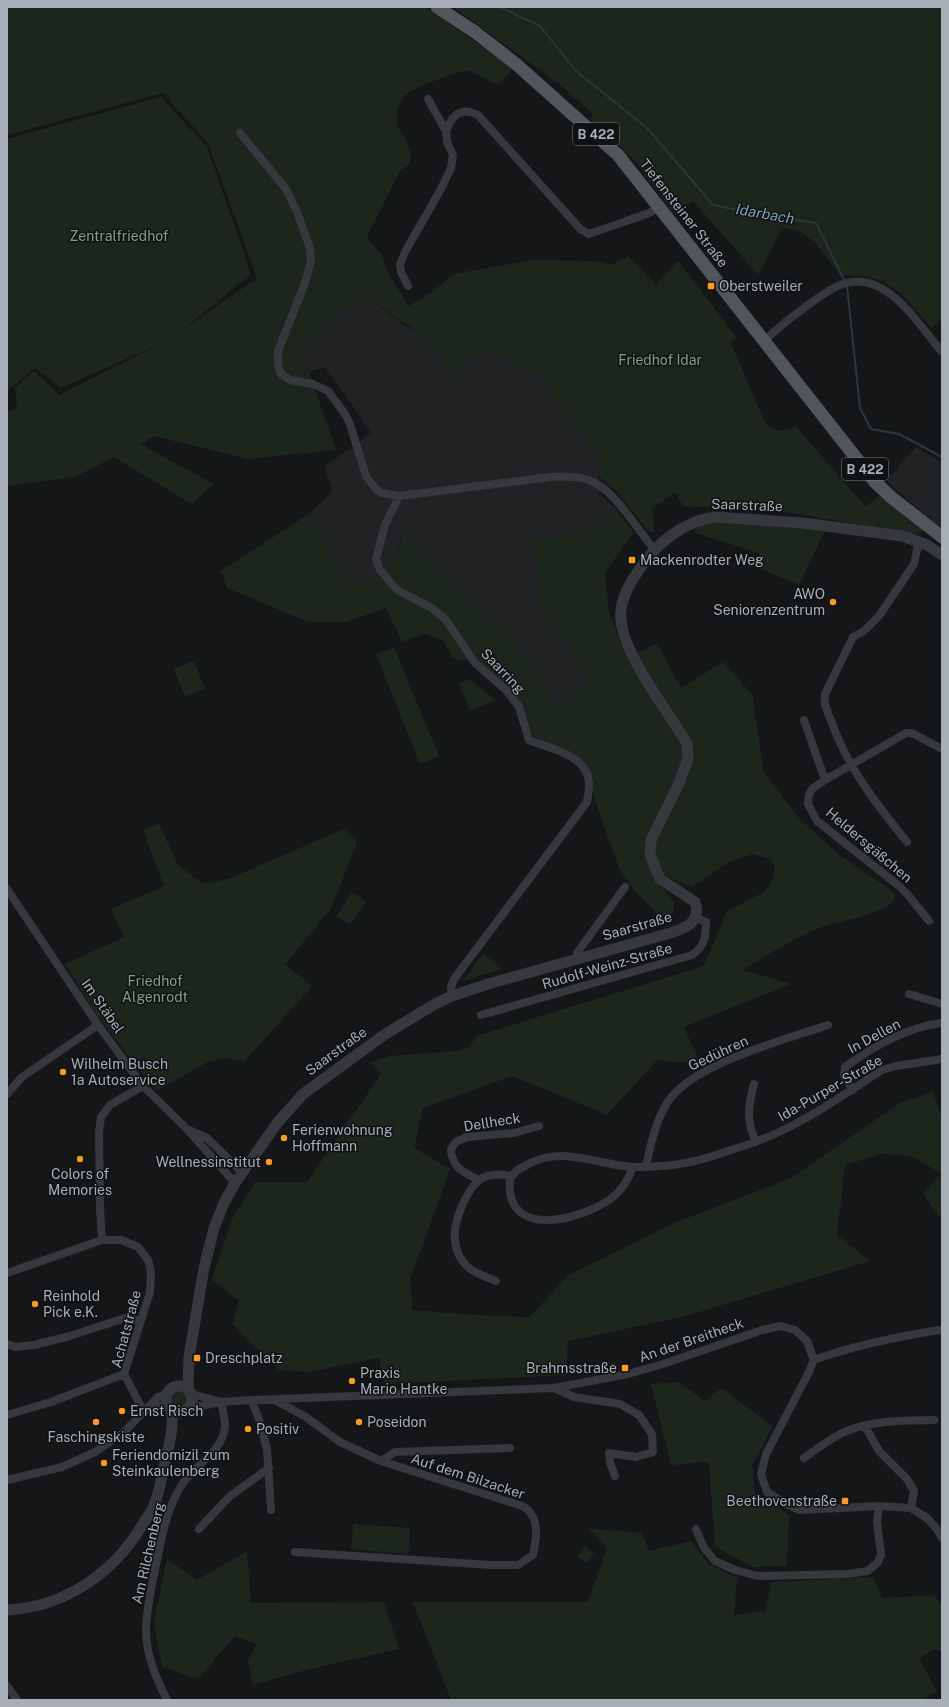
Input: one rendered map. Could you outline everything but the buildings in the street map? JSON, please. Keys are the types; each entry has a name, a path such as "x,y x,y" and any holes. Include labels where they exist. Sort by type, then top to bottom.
{"main road":[{"name":"Tiefensteiner Straße","path":"437,7 475,32 516,64 600,137 618,155 875,482 891,497 942,537"}],"street":[{"path":"428,99 446,131"},
{"path":"408,286 401,272 400,265 405,252 441,189 451,168 453,155 447,142 446,131 449,122 460,112 468,111 478,115 575,224 589,234 649,213 660,207"},
{"path":"240,133 286,189 297,212 310,248 311,261 305,283 278,351 278,365 281,374 290,380 313,384 328,391 345,414 350,424 366,476 376,490 382,493 400,496 551,477 584,478 594,482 609,493 655,550"},
{"path":"764,340 790,317 830,288 850,282 866,282 881,288 895,298 942,352"},
{"name":"Saarring","path":"400,496 385,525 376,559 380,570 397,590 432,608 446,620 474,663 506,690 519,707 529,740 573,758 583,766 589,783 587,802 454,979 451,987 452,996"},
{"name":"Saarstraße","path":"185,1390 189,1357 207,1252 214,1228 224,1203 242,1172 278,1122 303,1094 384,1035 435,1004 452,996 681,930 696,918 697,910 695,902 660,879 650,855 651,840 679,783 688,759 687,744 638,667 621,625 620,611 624,595 640,569 655,550 673,535 693,522 715,516 854,529 902,536 920,542 936,550 942,555"},
{"path":"908,842 859,780 837,737 824,702 825,694 853,637 864,631 879,616 914,564 920,542"},
{"path":"804,720 824,780"},
{"name":"Heldersgäßchen","path":"930,921 898,885 817,821 808,804 809,795 812,789 824,780 906,734 912,734 942,749"},
{"path":"577,959 576,953 625,887"},
{"name":"Im Stäbel","path":"7,889 98,1025 144,1086 187,1129 235,1183"},
{"name":"Rudolf-Weinz-Straße","path":"481,1015 692,955 699,950 704,943 706,934 706,922 696,918"},
{"path":"909,994 942,1004"},
{"name":"In Dellen","path":"853,1090 844,1076 845,1067 854,1060 905,1032 932,1024 942,1023"},
{"name":"Gedühren","path":"646,1166 658,1122 669,1100 685,1082 710,1068 737,1056 828,1024"},
{"path":"7,1094 22,1077 98,1025"},
{"name":"Ida-Purper-Straße","path":"511,1176 530,1162 554,1155 583,1157 633,1167 698,1162 756,1142 805,1119 853,1090 882,1070 896,1066 942,1059"},
{"path":"754,1084 749,1103 749,1122 756,1142"},
{"path":"102,1240 99,1132 101,1117 110,1105 144,1086"},
{"name":"Dellheck","path":"479,1180 460,1170 452,1160 450,1149 456,1142 467,1137 514,1133 539,1126"},
{"name":"Im Stäbel","path":"187,1129 207,1138 242,1172"},
{"path":"496,1281 469,1268 458,1254 455,1243 456,1224 460,1211 479,1180 486,1176 495,1174 511,1176 510,1192 515,1207 528,1218 548,1220 587,1211 605,1203 623,1187 633,1167"},
{"name":"Achatstraße","path":"7,1273 102,1240 121,1240 138,1247 148,1260 151,1273 150,1292 124,1374 144,1412"},
{"path":"7,1344 15,1347 34,1345 70,1336 125,1318 141,1321"},
{"name":"An der Breitheck","path":"187,1410 221,1402 251,1400 554,1388 628,1374 663,1364 762,1330 780,1326 795,1330 807,1341 814,1360"},
{"path":"942,1331 939,1330 867,1343 841,1350 814,1360 766,1454 760,1474 767,1492 786,1504 800,1510 879,1506 911,1508 927,1518 937,1529 942,1538"},
{"path":"7,1415 51,1402 124,1374"},
{"path":"554,1388 574,1397 620,1404 639,1415 652,1434 653,1452 636,1457 609,1453 610,1463 615,1476"},
{"path":"7,1610 42,1605 69,1594 93,1581 115,1562 135,1538 153,1508 171,1438 179,1417 187,1410 193,1401 185,1390 170,1389 168,1403 171,1438"},
{"name":"An der Breitheck","path":"185,1390 221,1402"},
{"path":"7,1480 62,1467 95,1452 123,1434 158,1397 168,1403 177,1413 187,1410"},
{"name":"Auf dem Bilzacker","path":"272,1399 306,1417 340,1442 381,1461 516,1504 528,1510 535,1521 537,1538 533,1555 518,1565 491,1565 295,1552"},
{"path":"251,1400 258,1416 267,1449 271,1510"},
{"name":"Am Rilchenberg","path":"167,1700 157,1681 149,1654 146,1631 147,1610 166,1522 173,1501 181,1485 213,1451 222,1439 225,1426 221,1402"},
{"path":"804,1458 826,1443 848,1431 865,1426 887,1422 934,1420"},
{"path":"865,1426 879,1451 907,1479 914,1491 911,1508"},
{"path":"381,1461 395,1452 510,1448"},
{"path":"199,1529 229,1497 269,1468"},
{"path":"696,1529 704,1548 715,1561 735,1570 758,1576 854,1573 868,1571 878,1562 881,1555 877,1521 879,1506"},
{"path":"7,1686 17,1700"}],"shaded area":[{"path":"364,295 406,326 420,334 451,374 485,350 541,379 600,459 599,493 614,507 591,530 531,538 541,611 569,644 586,680 559,708 504,628 485,618 403,533 388,573 351,585 307,515 330,494 332,488 325,466 371,432 325,367 309,372 292,353"},
{"path":"916,447 942,462 942,529 886,481"}],"green space":[{"path":"7,7 425,7 513,68 499,84 490,82 475,73 468,71 463,71 435,80 409,92 405,95 399,105 397,125 409,148 410,164 400,171 369,232 367,239 381,254 388,273 409,306 433,291 453,274 533,260 594,261 611,265 628,256 656,285 678,261 737,338 731,343 765,423 779,431 796,427 866,507 879,495 924,530 918,535 786,512 683,506 675,492 652,509 655,533 648,531 616,490 600,478 600,459 541,379 485,350 451,374 420,334 364,295 292,353 309,372 336,450 248,459 154,436 140,444 214,484 192,504 114,457 75,477 7,486 7,412 17,407 15,388 34,371 59,395 160,344 61,388 35,368 7,391 7,139 161,97 207,147 251,274 180,332 257,278 208,143 163,93 7,135"},
{"path":"453,7 942,7 942,318 931,328 902,296 883,282 857,276 841,276 815,242 799,231 782,228 758,275 693,201 676,216 633,159 613,139 589,119 593,114 559,84"},
{"path":"614,507 634,533 605,572 609,611 622,647 637,653 657,643 681,688 723,662 752,694 764,773 800,819 838,854 895,893 895,897 892,902 875,912 830,924 802,936 743,970 791,984 684,1027 699,1061 676,1063 658,1059 607,1115 512,1076 423,1108 414,1148 450,1169 411,1277 412,1310 475,1315 529,1317 570,1274 674,1223 791,1178 900,1103 932,1092 942,1117 942,1174 911,1156 881,1154 845,1165 837,1235 870,1261 682,1317 568,1341 566,1375 385,1384 379,1358 308,1372 279,1370 232,1324 239,1301 212,1280 233,1217 255,1182 307,1182 381,1074 370,1062 390,1056 456,1051 470,1047 476,1036 704,966 727,911 764,892 772,881 775,868 770,859 753,854 729,862 692,887 665,876 655,876 661,887 673,900 674,905 674,911 670,918 657,914 636,892 620,871 589,783 588,768 538,742 528,730 521,706 477,661 453,659 443,640 424,634 402,642 386,608 346,622 308,622 227,588 221,571 307,515 351,585 388,573 404,533 485,618 504,628 559,708 586,680 569,644 541,611 531,538 591,530"},
{"path":"706,521 778,522 825,531 799,585 757,567 759,553 695,533 694,526"},
{"path":"394,647 439,756 420,764 376,654"},
{"path":"194,661 205,689 185,697 174,669"},
{"path":"469,679 496,700 470,711 459,684"},
{"name":"Friedhof Algenrodt","path":"159,823 177,864 203,884 228,879 344,829 357,842 331,909 285,964 312,986 245,1061 226,1058 208,1062 156,1091 96,1014 65,964 124,937 111,909 164,886 143,830"},
{"path":"352,892 366,902 350,925 336,916"},
{"path":"483,953 502,969 463,981"},
{"path":"942,1174 942,1220 923,1194"},
{"path":"679,1382 705,1401 721,1388 773,1426 752,1465 755,1493 789,1515 787,1566 752,1567 715,1546 709,1462 671,1465 651,1384"},
{"path":"176,1391 182,1391 187,1396 185,1405 182,1407 176,1407 171,1402 171,1396"},
{"path":"353,1524 410,1528 408,1554 351,1549"},
{"path":"588,1528 642,1533 649,1551 691,1541 709,1564 737,1578 734,1615 766,1611 771,1582 873,1577 882,1598 934,1595 942,1605 942,1652 935,1649 919,1658 937,1691 923,1700 451,1700 413,1602 588,1602 607,1548"},
{"path":"585,1546 594,1553 586,1563 577,1556"},
{"path":"247,1551 251,1603 384,1602 399,1649 306,1670 253,1685 248,1662 256,1644 235,1636 198,1679 162,1667 154,1623 167,1559 197,1580"}],"waterway":[{"name":"Idarbach","path":"500,7 540,26 576,71 647,128 713,205 757,214 816,223 845,282"},
{"name":"Idarbach","path":"847,286 860,408 871,429 899,434 942,457"}],"place":[{"name":"Oberstweiler","path":"711,286"},
{"name":"Mackenrodter Weg","path":"632,560"},
{"name":"AWO Seniorenzentrum","path":"833,602"},
{"name":"Wilhelm Busch 1a Autoservice","path":"63,1072"},
{"name":"Ferienwohnung Hoffmann","path":"284,1138"},
{"name":"Colors of Memories","path":"80,1159"},
{"name":"Wellnessinstitut","path":"269,1162"},
{"name":"Reinhold Pick e.K.","path":"35,1304"},
{"name":"Dreschplatz","path":"197,1358"},
{"name":"Brahmsstraße","path":"625,1368"},
{"name":"Praxis Mario Hantke","path":"352,1381"},
{"name":"Ernst Risch","path":"122,1411"},
{"name":"Faschingskiste","path":"96,1422"},
{"name":"Poseidon","path":"359,1422"},
{"name":"Positiv","path":"248,1429"},
{"name":"Feriendomizil zum Steinkaulenberg","path":"104,1463"},
{"name":"Beethovenstraße","path":"845,1501"}],"park label":[{"name":"Zentralfriedhof","path":"119,236"},
{"name":"Friedhof Idar","path":"660,360"}]}
